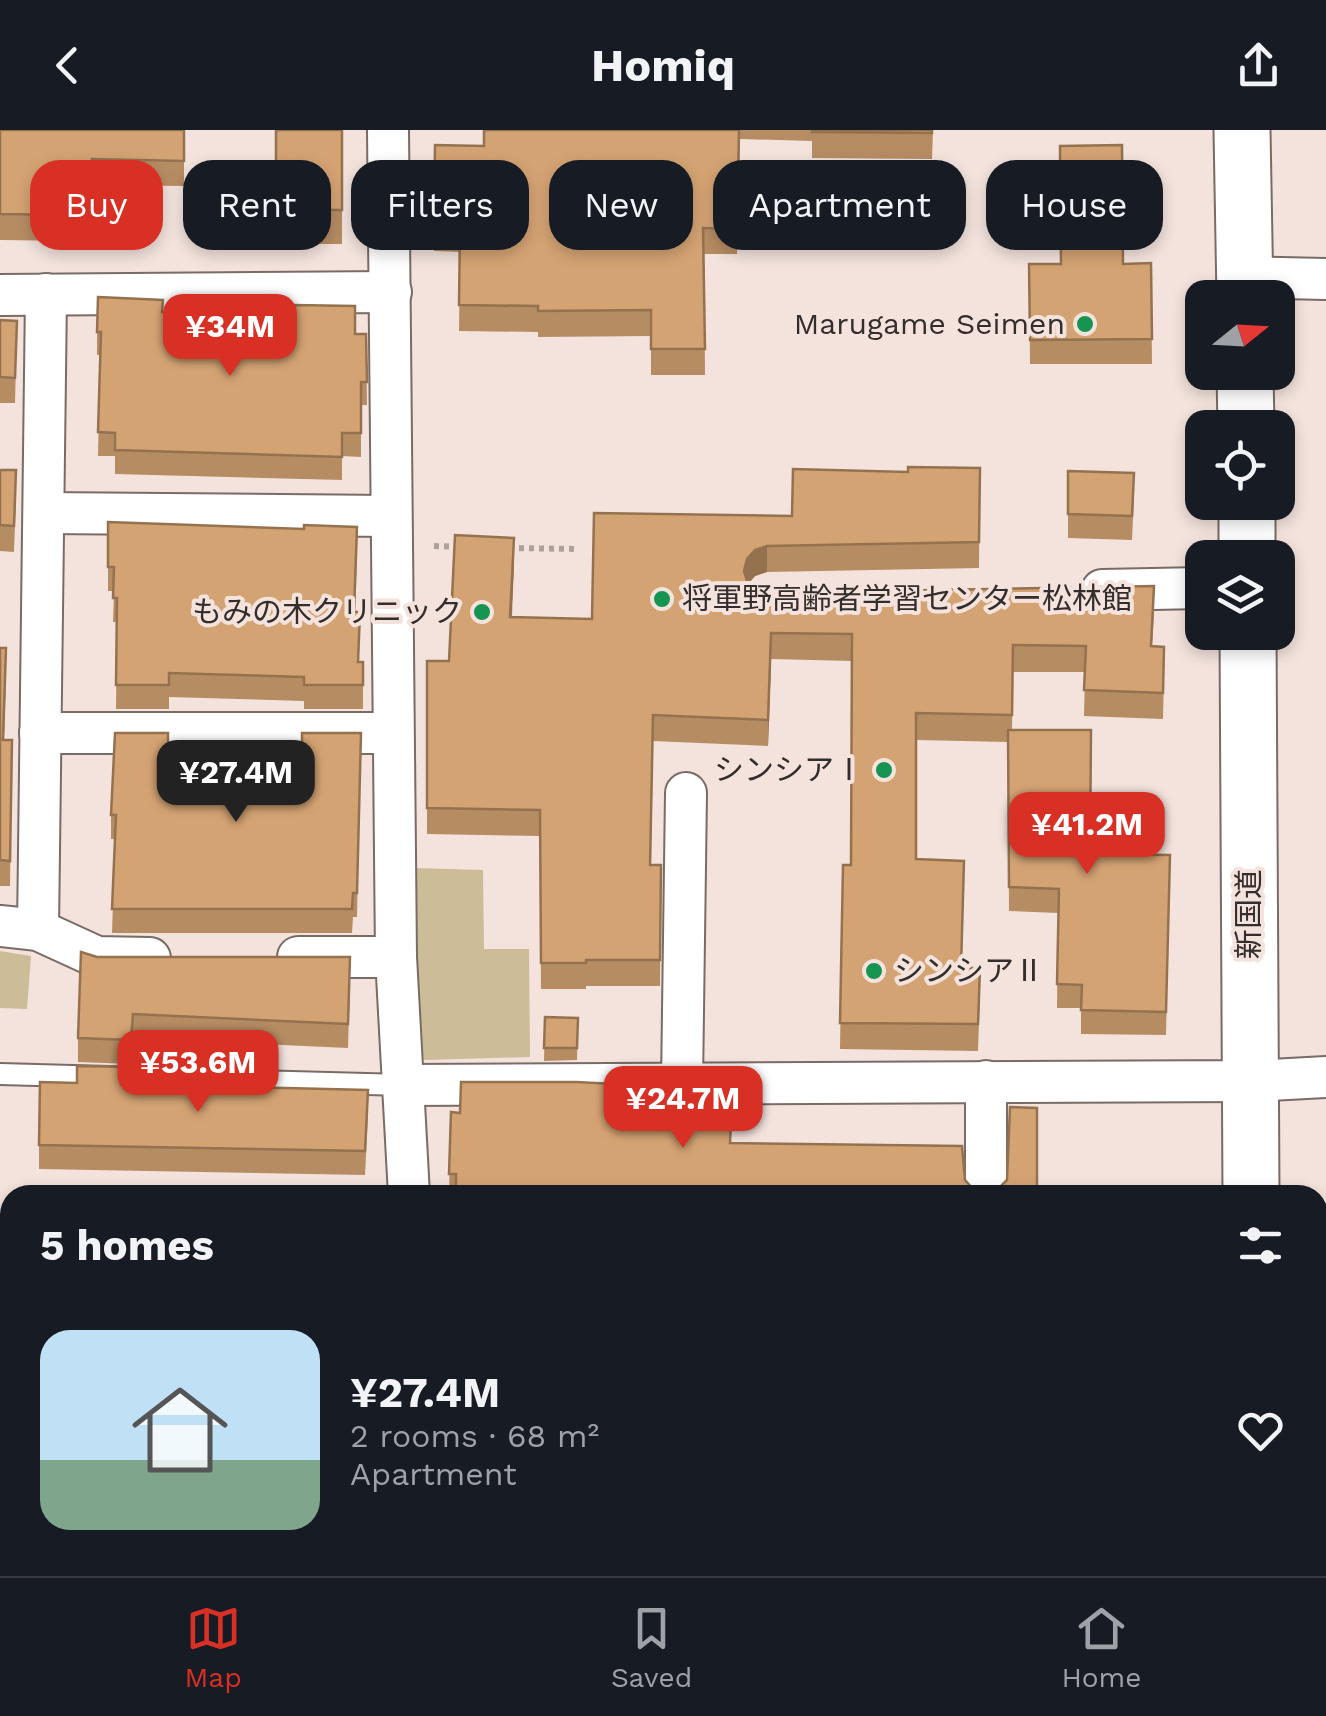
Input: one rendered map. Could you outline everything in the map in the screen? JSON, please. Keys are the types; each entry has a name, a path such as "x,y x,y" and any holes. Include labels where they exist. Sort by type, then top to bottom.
{"main road":[{"path":"1242,130 1244,280"},
{"name":"新国道","path":"1248,650 1251,1185"}],"street":[{"path":"388,130 396,957 409,1185"},
{"path":"1295,282 1326,279"},
{"path":"0,295 391,292"},
{"path":"46,294 40,733 19,928 97,956 192,958"},
{"path":"44,513 390,531"},
{"path":"1063,590 1185,588"},
{"path":"40,733 393,733"},
{"path":"682,1084 686,793"},
{"path":"266,958 396,957"},
{"path":"404,1086 1250,1081 1326,1076"},
{"path":"986,1081 986,1185"}],"lane":[{"path":"0,1074 404,1086"}],"path":[{"path":"390,531 465,547"},
{"path":"503,548 578,549"}],"shaded area":[{"path":"414,868 483,870 484,949 529,949 530,1057 425,1060 419,1056"},
{"path":"0,951 31,956 27,1009 0,1008"}],"building":[{"path":"0,130 184,130 183,161 30,160 30,214 0,214"},
{"path":"276,130 342,130 342,210 331,210 331,160 276,160"},
{"path":"484,130 739,130 738,160 713,160 713,228 703,228 705,349 651,349 651,310 538,311 538,306 459,305 460,250 529,250 529,160 435,160 435,145 484,146"},
{"path":"932,130 932,133 812,132"},
{"path":"1122,145 1122,160 1060,160 1060,146"},
{"path":"1061,250 1123,250 1123,264 1151,263 1152,339 1030,340 1029,264 1061,264"},
{"path":"98,297 163,300 162,312 294,315 294,305 355,306 355,334 366,334 367,382 361,382 361,433 342,433 342,457 115,450 115,433 98,432"},
{"path":"0,320 17,321 15,378 0,377"},
{"path":"908,467 980,468 979,542 767,546 755,550 747,559 747,581 756,590 768,593 1154,586 1151,646 1164,647 1163,693 1084,690 1086,646 1013,645 1012,715 916,713 916,859 964,861 961,968 980,968 978,1024 840,1023 843,865 851,865 852,634 771,633 768,720 653,715 650,865 661,865 660,960 541,963 540,810 427,808 427,661 449,661 455,535 514,538 510,617 592,619 594,513 792,516 793,469 908,472"},
{"path":"0,470 16,470 14,526 0,525"},
{"path":"1068,471 1134,473 1132,516 1068,514"},
{"path":"108,522 304,529 304,525 357,527 354,612 360,612 358,662 363,662 363,685 304,685 304,677 169,673 169,685 116,685 117,598 113,598 114,567 108,567"},
{"path":"0,648 6,648 3,740 12,740 10,861 0,860"},
{"path":"1008,730 1091,730 1090,854 1170,855 1166,1012 1081,1010 1082,985 1057,984 1059,889 1009,887"},
{"path":"115,733 168,733 168,748 302,750 302,733 361,733 357,893 353,893 352,909 112,909"},
{"path":"81,952 97,957 350,957 348,1024 133,1014 131,1040 78,1038"},
{"path":"545,1017 578,1018 577,1048 544,1048"},
{"path":"77,1066 130,1067 129,1084 368,1090 365,1151 39,1145 40,1082 77,1083"},
{"path":"461,1082 673,1087 672,1122 731,1123 730,1143 962,1146 965,1180 969,1185 456,1185 456,1174 449,1174 451,1112 460,1113"},
{"path":"1010,1107 1037,1108 1037,1185 1002,1185 1007,1180"}],"place":[{"name":"Marugame Seimen","path":"1085,324"},
{"name":"将軍野高齢者学習センター松林館","path":"662,599"},
{"name":"もみの木クリニック","path":"482,612"},
{"name":"シンシアⅠ","path":"884,770"},
{"name":"シンシアⅡ","path":"874,971"}]}
